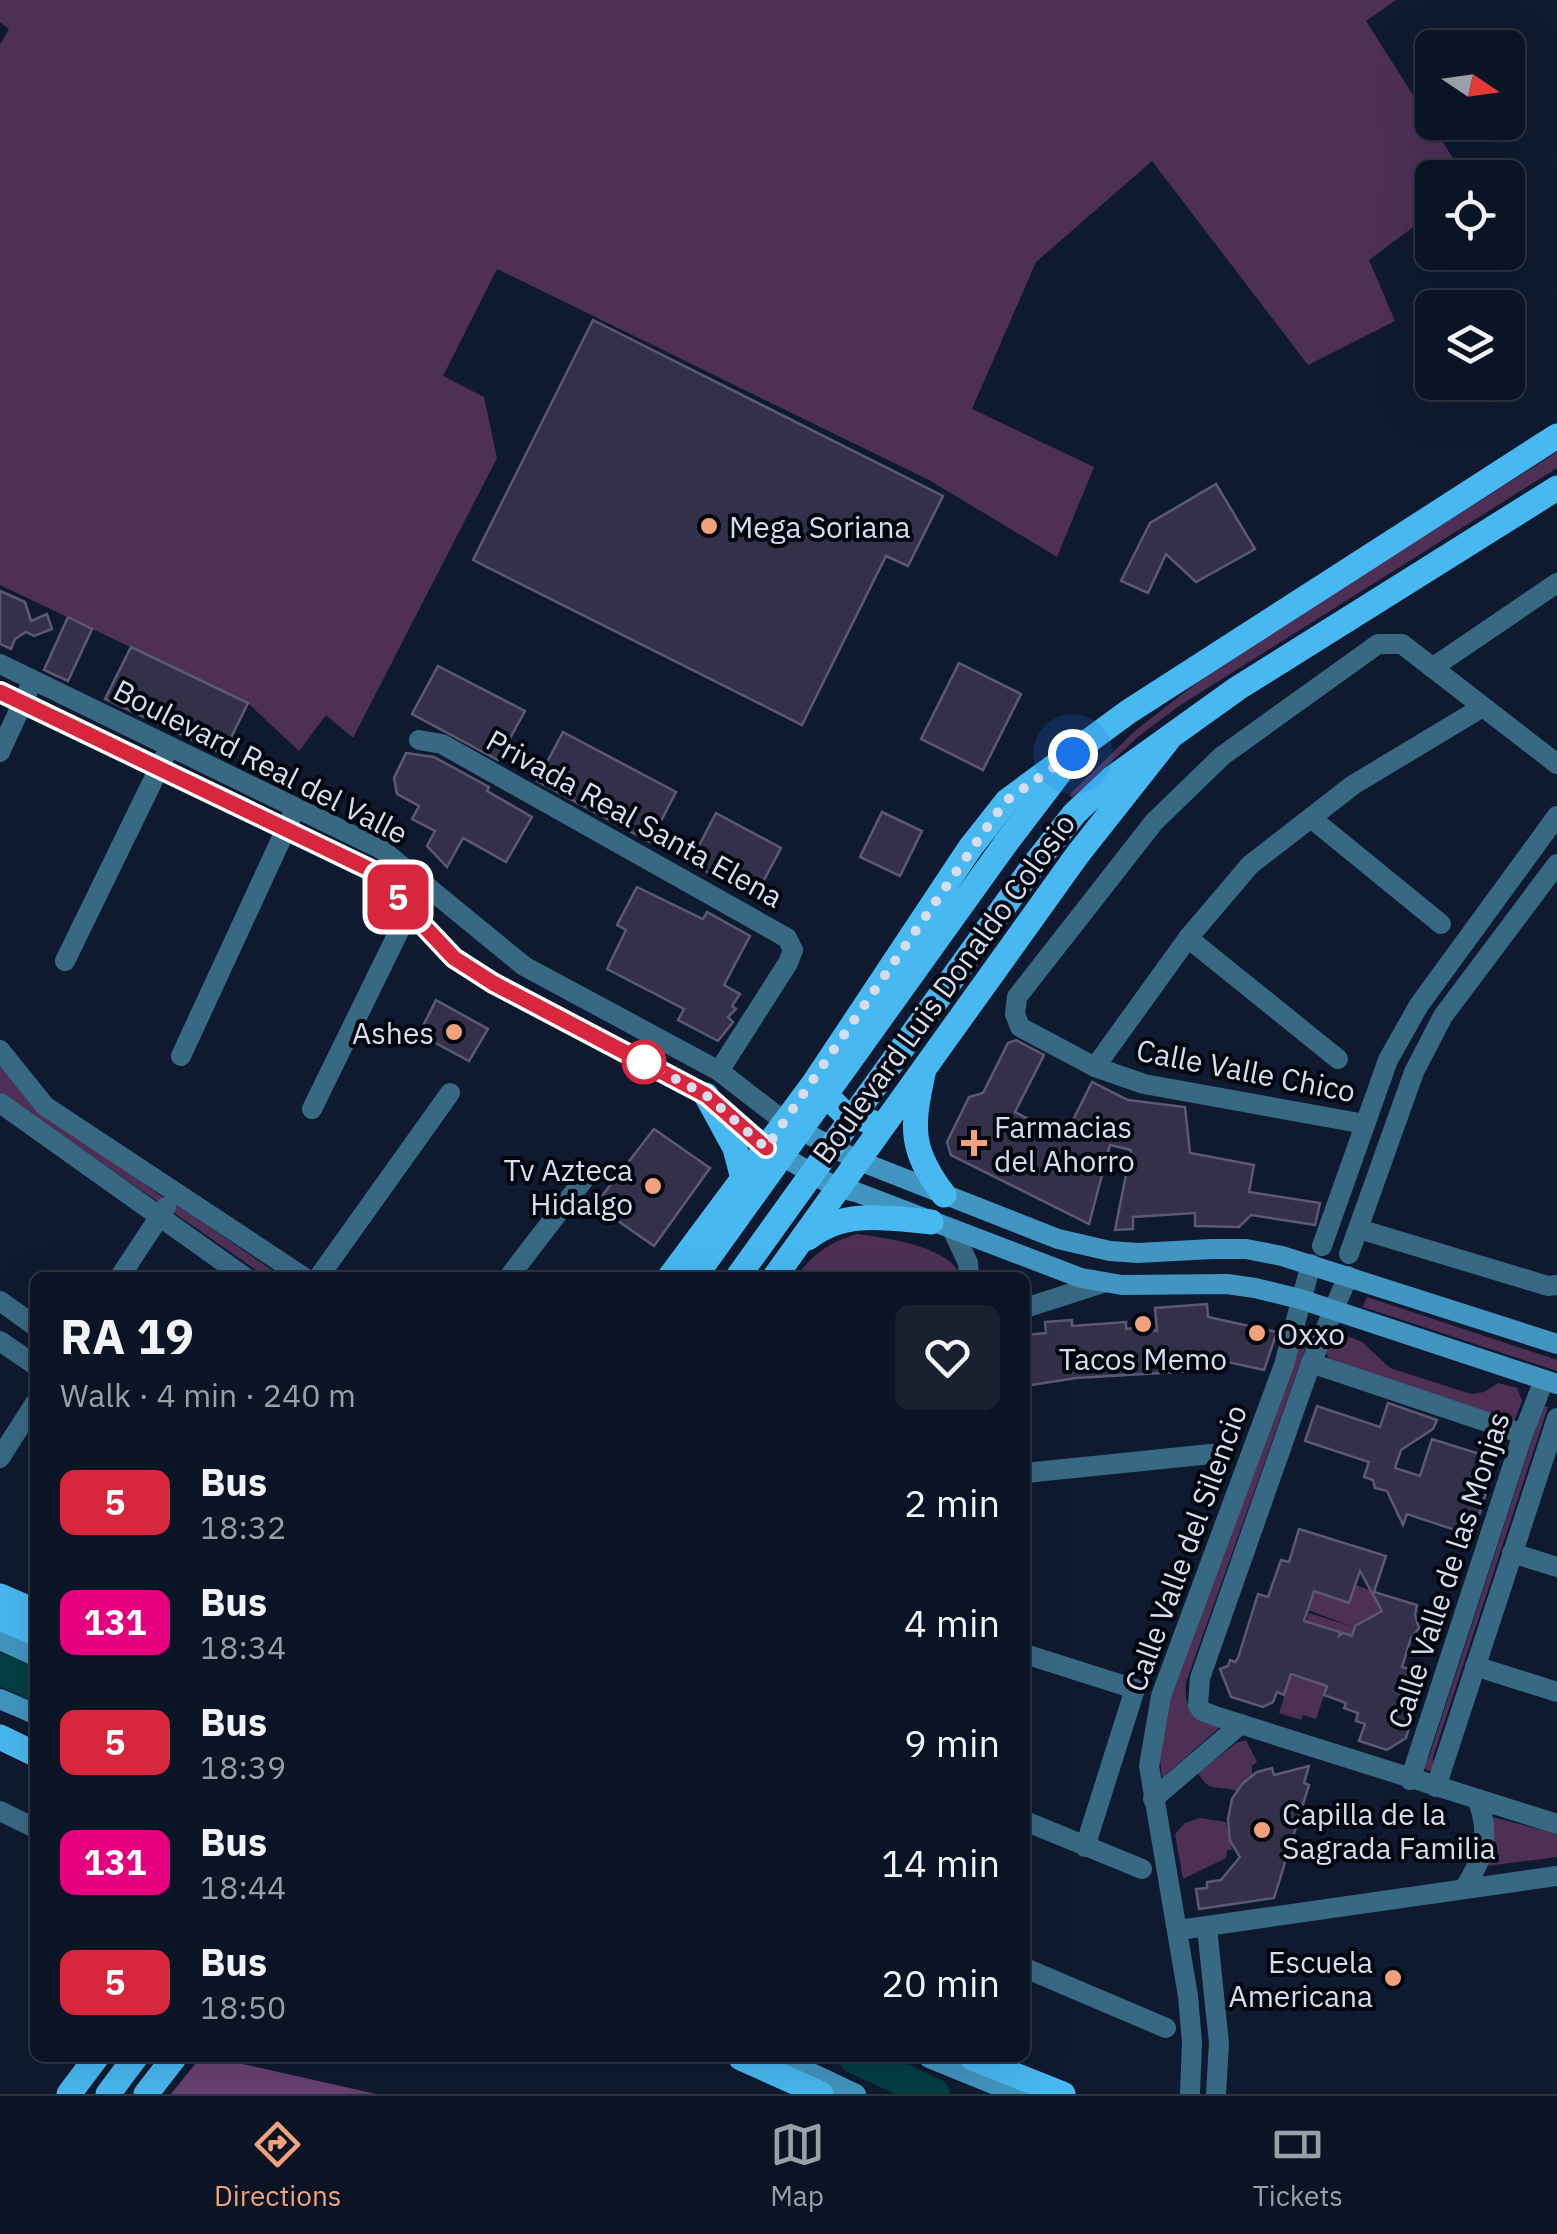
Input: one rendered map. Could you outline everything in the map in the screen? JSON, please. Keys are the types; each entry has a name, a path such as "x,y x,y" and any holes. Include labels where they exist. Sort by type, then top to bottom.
{"main road":[{"name":"Boulevard Luis Donaldo Colosio","path":"674,1272 766,1148 789,1131 814,1082 970,848 1007,800 1128,712 1557,436"},
{"name":"Boulevard Luis Donaldo Colosio","path":"741,1272 1034,865 1074,814 1110,778 1238,688 1557,488"},
{"name":"Boulevard Luis Donaldo Colosio","path":"778,1272 1078,854 1168,740"},
{"name":"Boulevard Luis Donaldo Colosio","path":"698,1272 789,1131 1073,754"},
{"path":"926,1062 917,1108 916,1148 929,1176 944,1195"},
{"path":"814,1082 843,1112 882,1125"},
{"path":"706,1095 735,1148 741,1182 782,1196 798,1212 802,1238 856,1216 942,1227"},
{"path":"724,1272 790,1175 789,1131 1058,1239 1138,1253 1246,1249 1317,1255 1348,1276 1557,1344"},
{"path":"766,1148 838,1188 1060,1272 1103,1283 1142,1286 1226,1284 1300,1299 1551,1382"},
{"path":"0,1596 30,1609"},
{"path":"0,1618 30,1631"},
{"path":"0,1640 30,1654"},
{"path":"0,1698 30,1712"},
{"path":"0,1720 30,1734"},
{"path":"0,1737 30,1752"},
{"path":"69,2094 93,2062"},
{"path":"90,2094 114,2062"},
{"path":"108,2094 132,2062"},
{"path":"146,2094 171,2062"},
{"path":"725,2062 795,2094"},
{"path":"750,2062 821,2094"},
{"path":"788,2062 856,2094"},
{"path":"940,2062 998,2086 1063,2094"},
{"path":"982,2062 1063,2094"},
{"path":"1013,2062 1063,2094"}],"street":[{"path":"1557,583 1432,668 1557,764"},
{"name":"Calle Valle Chico","path":"1365,1124 1144,1084 1095,1067 1020,1027 1015,1014 1017,997 1154,822 1222,756 1378,644 1402,644 1432,668"},
{"name":"Boulevard Real del Valle","path":"0,664 380,849 524,966 720,1071 789,1131"},
{"path":"0,752 33,680"},
{"name":"Boulevard Real del Valle","path":"0,692 371,870 454,958 493,983 706,1095 766,1148"},
{"path":"1095,1067 1188,938 1250,865 1353,786 1481,708"},
{"name":"Privada Real Santa Elena","path":"420,740 442,744 788,938 793,950 788,963 720,1071"},
{"path":"65,962 168,747"},
{"path":"181,1056 296,807"},
{"name":"Calle Valle del Silencio","path":"1191,2088 1192,2043 1179,1930 1148,1766 1161,1696 1284,1365 1300,1299 1388,1060 1419,1005 1557,816"},
{"path":"1310,818 1441,924"},
{"path":"371,870 380,849"},
{"path":"1349,1254 1414,1072 1443,1016 1557,864"},
{"path":"312,1109 424,882"},
{"path":"1188,938 1338,1058"},
{"path":"0,1050 45,1106 296,1272"},
{"path":"322,1272 450,1094"},
{"path":"0,1103 238,1272"},
{"path":"513,1272 585,1178"},
{"path":"122,1272 176,1193"},
{"path":"942,1227 968,1262 969,1272"},
{"path":"1358,1230 1557,1286"},
{"name":"Calle Valle del Silencio","path":"1241,1724 1202,1711 1197,1692 1311,1363 1348,1276"},
{"path":"1030,1306 1103,1283"},
{"path":"0,1302 30,1323"},
{"path":"0,1341 30,1362"},
{"path":"1311,1363 1523,1434"},
{"name":"Calle Valle de las Monjas","path":"1410,1780 1523,1434 1551,1382"},
{"path":"0,1458 30,1411"},
{"name":"Calle Valle de las Monjas","path":"1436,1788 1557,1418"},
{"path":"1030,1472 1212,1454"},
{"path":"1512,1553 1557,1568"},
{"path":"0,1584 30,1598"},
{"path":"1030,1656 1135,1689 1085,1847"},
{"path":"1475,1666 1557,1692"},
{"path":"1154,1799 1241,1724 1557,1824"},
{"path":"1464,1890 1486,1844 1486,1822 1478,1801"},
{"path":"0,1811 30,1826"},
{"path":"1030,1824 1142,1869"},
{"path":"1179,1930 1557,1876"},
{"path":"1191,2088 1217,2090 1216,1993 1206,1928"},
{"path":"1030,1970 1166,2028"}],"shaded area":[{"path":"0,0 1396,0 1366,21 1415,98 1415,140 1442,140 1454,160 1415,160 1415,226 1369,260 1395,321 1308,365 1152,161 1036,262 972,409 1094,467 1057,557 929,480 497,269 443,376 484,397 497,458 353,738 326,715 299,751 248,703 0,585 0,45 9,29 0,22"},
{"path":"1557,452 1557,468 1179,706 1139,736 1072,798 1069,795 1136,730 1216,668"},
{"path":"0,1064 44,1111 164,1198 158,1202 0,1092"},
{"path":"176,1204 275,1272 259,1272 173,1212"},
{"path":"857,1234 916,1245 945,1258 959,1272 800,1272 822,1250"},
{"path":"1367,1297 1557,1360 1557,1371 1363,1307"},
{"path":"1305,1328 1312,1330 1186,1682 1192,1712 1220,1727 1162,1778 1159,1751 1170,1697"},
{"path":"1338,1332 1362,1342 1390,1368 1471,1394 1484,1392 1498,1383 1517,1388 1522,1401 1514,1422 1330,1359 1326,1353"},
{"path":"1543,1406 1548,1407 1433,1757 1433,1772 1419,1767 1429,1757"},
{"path":"1356,1585 1390,1597 1378,1604 1382,1611 1355,1627 1352,1636 1317,1625 1292,1673 1309,1613 1353,1627 1308,1610 1314,1591 1349,1603"},
{"path":"1291,1676 1327,1686 1316,1719 1303,1715 1301,1720 1279,1713"},
{"path":"1246,1740 1257,1762 1252,1766 1252,1775 1236,1791 1207,1784 1198,1773 1236,1743"},
{"path":"1489,1816 1557,1834 1557,1857 1486,1866"},
{"path":"1200,1818 1226,1822 1232,1850 1227,1850 1226,1858 1183,1879 1175,1834 1185,1823"},
{"path":"197,2062 234,2062 376,2094 171,2094"}],"building":[{"name":"Mega Soriana","path":"593,320 943,496 908,566 886,556 802,725 473,560"},
{"path":"1216,484 1255,549 1196,582 1166,554 1148,593 1121,581 1150,523"},
{"path":"0,591 25,602 31,621 47,614 52,629 34,636 26,632 15,639 11,649 0,644"},
{"path":"68,617 92,629 68,681 44,670"},
{"path":"131,647 248,703 223,754 105,699"},
{"path":"959,663 1021,694 983,770 921,739"},
{"path":"438,666 525,711 498,760 412,714"},
{"path":"563,732 676,792 650,842 537,781"},
{"path":"406,753 434,757 489,787 487,791 532,817 506,862 463,838 447,867 427,846 435,831 412,819 419,806 397,794 394,778"},
{"path":"882,812 922,831 900,876 860,857"},
{"path":"716,813 781,848 755,897 690,863"},
{"path":"637,887 703,919 707,912 750,936 724,985 740,994 732,1006 736,1009 728,1017 733,1022 718,1041 678,1020 684,1009 607,969 626,930 617,925"},
{"name":"Ashes","path":"436,1000 488,1029 469,1061 419,1034"},
{"path":"1016,1040 1044,1055 1015,1112 1064,1138 1092,1082 1128,1100 1185,1107 1190,1153 1254,1165 1249,1192 1320,1203 1315,1225 1251,1215 1239,1227 1195,1226 1195,1213 1133,1217 1133,1229 1115,1230 1131,1150 1110,1145 1089,1224 951,1155 947,1142 969,1097 983,1093 1008,1043"},
{"name":"Tv Azteca Hidalgo","path":"654,1129 710,1168 654,1246 595,1205"},
{"path":"1207,1304 1208,1317 1277,1332 1264,1370 1210,1358 1211,1370 1076,1378 1030,1385 1030,1335 1046,1333 1045,1322 1072,1320 1072,1326 1126,1322 1126,1329 1157,1331 1155,1308"},
{"path":"1388,1403 1437,1420 1433,1429 1401,1450 1395,1468 1420,1476 1432,1439 1496,1459 1473,1536 1407,1514 1403,1525 1387,1491 1375,1488 1373,1480 1364,1477 1369,1462 1305,1441 1317,1406 1380,1427"},
{"path":"1299,1529 1386,1556 1374,1592 1417,1605 1419,1628 1411,1638 1402,1667 1426,1675 1406,1738 1387,1750 1359,1741 1365,1724 1356,1721 1358,1713 1344,1708 1346,1703 1324,1695 1327,1686 1291,1674 1284,1695 1277,1692 1273,1702 1263,1707 1231,1697 1220,1669 1238,1658 1258,1594 1268,1597 1281,1560 1289,1562","holes":["1360,1571 1382,1611 1355,1626 1352,1636 1339,1636 1340,1632 1304,1621 1314,1591 1349,1603"]},
{"name":"Capilla de la Sagrada Familia","path":"1309,1766 1304,1783 1309,1785 1274,1898 1199,1909 1196,1889 1221,1880 1240,1857 1230,1841 1228,1819 1232,1799 1242,1784 1257,1772 1272,1768 1274,1775"}],"waterway":[{"path":"0,1669 30,1683"},
{"path":"864,2062 934,2094"}],"bus line":[{"name":"5","path":"0,692 371,870 454,958 493,983 706,1095 766,1148"}],"place":[{"name":"Mega Soriana","path":"709,526"},
{"name":"Ashes","path":"454,1032"},
{"name":"Farmacias del Ahorro","path":"974,1143"},
{"name":"Tv Azteca Hidalgo","path":"653,1186"},
{"name":"Tacos Memo","path":"1143,1324"},
{"name":"Oxxo","path":"1257,1333"},
{"name":"Capilla de la Sagrada Familia","path":"1262,1830"},
{"name":"Escuela Americana","path":"1393,1978"}],"route":[{"path":"644,1062 706,1095 766,1148 970,848 1007,800 1073,754"}]}
